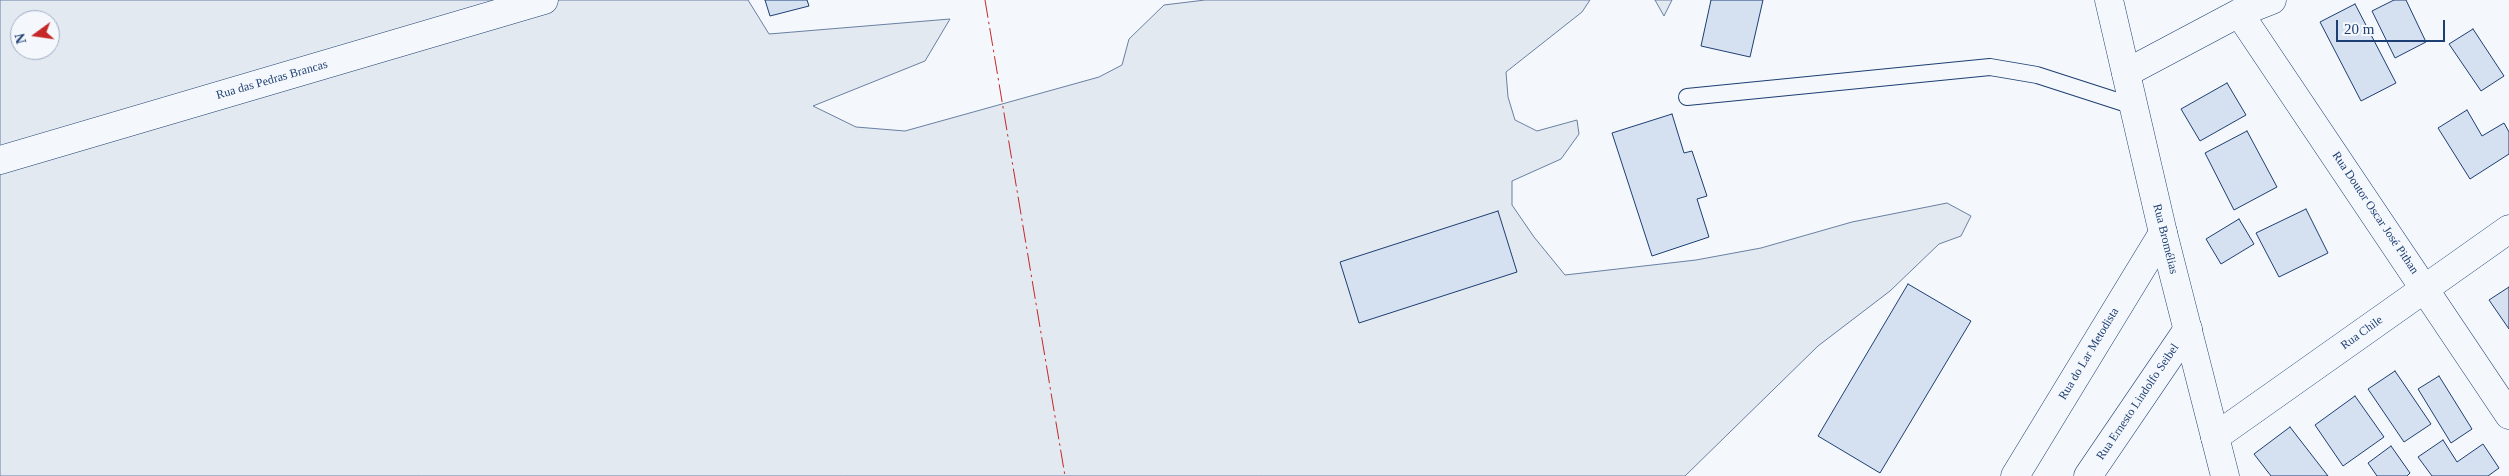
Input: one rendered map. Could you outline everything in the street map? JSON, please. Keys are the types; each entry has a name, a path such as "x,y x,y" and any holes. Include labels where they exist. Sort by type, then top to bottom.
{"street":[{"name":"Rua das Pedras Brancas","path":"0,160 544,0"},
{"name":"Rua Bromélias","path":"2109,0 2162,233 2225,476"},
{"path":"2126,73 2239,13 2272,0"},
{"name":"Rua Doutor Oscar José Pithan","path":"2239,13 2425,287 2509,415"},
{"name":"Rua Chile","path":"2215,437 2509,228"},
{"name":"Rua do Lar Metodista","path":"2015,476 2162,233"},
{"name":"Rua Ernesto Lindolfo Seibel","path":"2088,476 2188,329"}],"lane":[{"path":"1687,96 1990,67 2037,75 2133,106"}],"shaded area":[{"path":"0,0 748,0 769,34 950,19 925,61 813,106 856,127 905,131 1099,77 1122,65 1129,39 1164,5 1205,0 1590,0 1582,12 1506,72 1508,97 1515,120 1537,131 1577,120 1579,134 1561,159 1512,181 1512,205 1534,237 1565,275 1696,260 1761,248 1852,222 1947,203 1971,216 1961,236 1939,244 1890,291 1818,346 1685,476 0,476"},
{"path":"1655,0 1672,0 1664,16"}],"building":[{"path":"765,0 807,0 809,6 770,16"},
{"path":"1711,0 1763,0 1750,57 1701,46"},
{"path":"2394,0 2406,0 2426,42 2395,58 2372,11"},
{"path":"2355,4 2396,83 2361,101 2320,22"},
{"path":"2473,29 2504,76 2481,91 2449,44"},
{"path":"2227,83 2246,115 2200,141 2181,109"},
{"path":"2467,110 2482,136 2504,123 2509,132 2509,154 2470,179 2438,128"},
{"path":"1672,114 1684,153 1692,151 1707,196 1697,199 1709,237 1652,256 1612,133"},
{"path":"2247,131 2277,187 2234,210 2205,153"},
{"path":"2306,209 2328,253 2279,277 2256,233"},
{"path":"1498,211 1517,272 1359,323 1340,262"},
{"path":"2239,219 2254,244 2221,264 2206,239"},
{"path":"1908,284 1971,321 1880,473 1818,436"},
{"path":"2509,287 2509,329 2489,300"},
{"path":"2395,371 2431,424 2404,442 2368,389"},
{"path":"2439,376 2472,429 2451,443 2418,389"},
{"path":"2355,396 2384,437 2343,466 2315,425"},
{"path":"2290,427 2328,476 2271,476 2254,454"},
{"path":"2443,440 2457,462 2483,444 2499,468 2488,476 2432,476 2418,457"},
{"path":"2391,446 2410,473 2407,476 2377,476 2368,463"}],"power":[{"path":"985,0 1065,476"}]}
